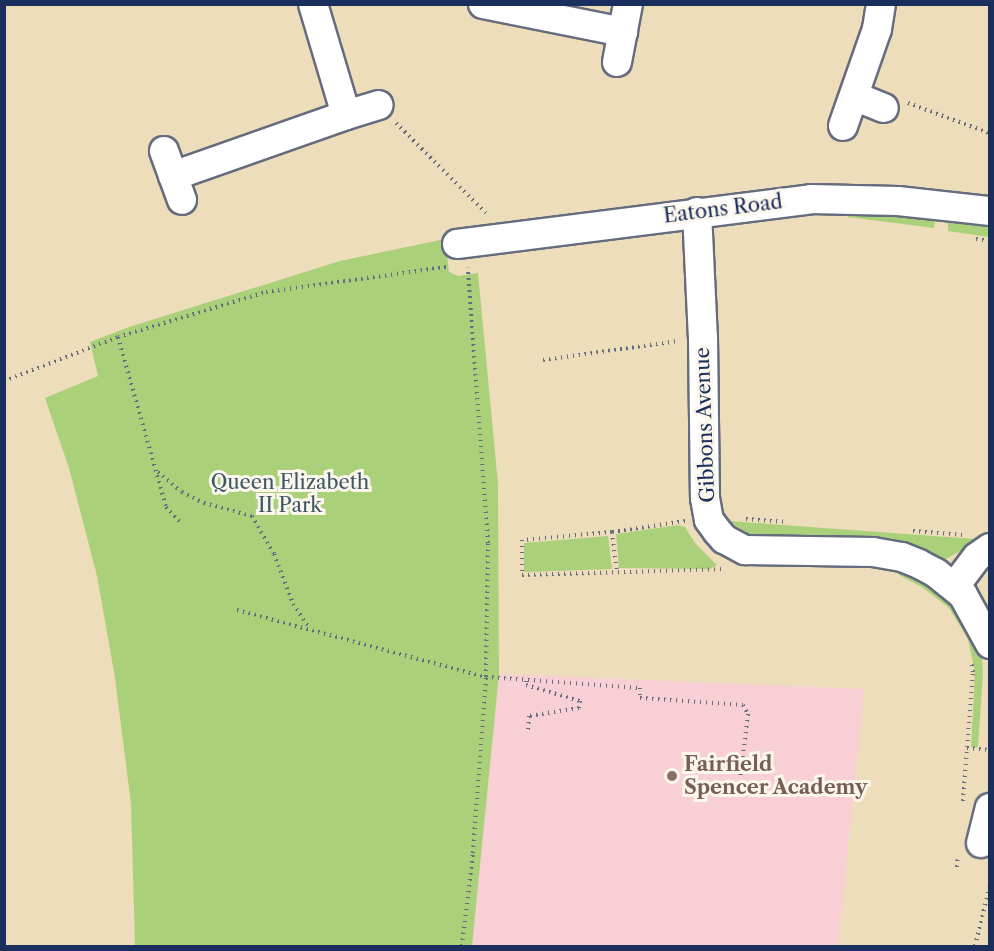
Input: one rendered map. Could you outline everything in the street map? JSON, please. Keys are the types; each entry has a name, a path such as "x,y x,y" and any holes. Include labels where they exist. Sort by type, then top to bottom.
{"street":[{"path":"313,4 346,115"},
{"path":"483,4 625,18 617,62"},
{"path":"843,126 877,29 881,4"},
{"path":"854,96 884,108"},
{"path":"173,175 379,105"},
{"name":"Eatons Road","path":"472,242 811,199 898,201 990,212"},
{"name":"Gibbons Avenue","path":"697,212 703,338 705,498 708,516 724,539 745,550 886,554 919,564 955,586 970,604 980,650"},
{"path":"955,586 969,566 990,548"},
{"path":"970,844 976,809"}],"path":[{"path":"884,108 889,110 893,98 990,135"},
{"path":"379,105 486,213 472,242 488,543 486,677 462,946"},
{"path":"4,381 118,337 266,292 434,271 455,265 453,245 472,242"},
{"path":"118,337 158,472 166,507 180,522"},
{"path":"543,360 703,338"},
{"path":"158,472 182,492 204,503 252,516 274,554 293,604 309,627"},
{"path":"708,516 612,532 522,540 522,575 724,571 727,566 720,561"},
{"path":"612,532 616,572"},
{"path":"237,610 309,627 486,677 640,688 640,698 742,705 748,714 740,779"},
{"path":"976,809 967,748 973,672 980,650"},
{"path":"526,681 526,685 580,700 579,708 529,716 528,732"},
{"path":"967,748 990,750"},
{"path":"957,867 970,844"},
{"path":"975,946 990,885"}],"shaded area":[{"name":"Fairfield Spencer Academy","path":"499,674 864,689 838,946 472,946"}],"green space":[{"path":"848,213 935,219 934,228 848,217"},
{"path":"948,221 989,227 989,237 948,231"},
{"name":"Queen Elizabeth II Park","path":"445,239 449,272 458,276 478,273 498,484 499,674 472,946 135,946 131,804 115,678 97,576 69,468 45,398 98,376 90,342 129,327 340,261"},
{"path":"729,521 975,539 975,543 944,560 752,537"},
{"path":"678,525 685,527 695,543 717,565 710,569 619,568 616,534"},
{"path":"608,536 612,569 524,572 524,543"},
{"path":"902,568 915,573 953,601 974,636 982,658 983,674 978,747 971,747 975,673 968,639 949,608 922,587 899,575"}],"place":[{"name":"Fairfield Spencer Academy","path":"672,776"}]}
